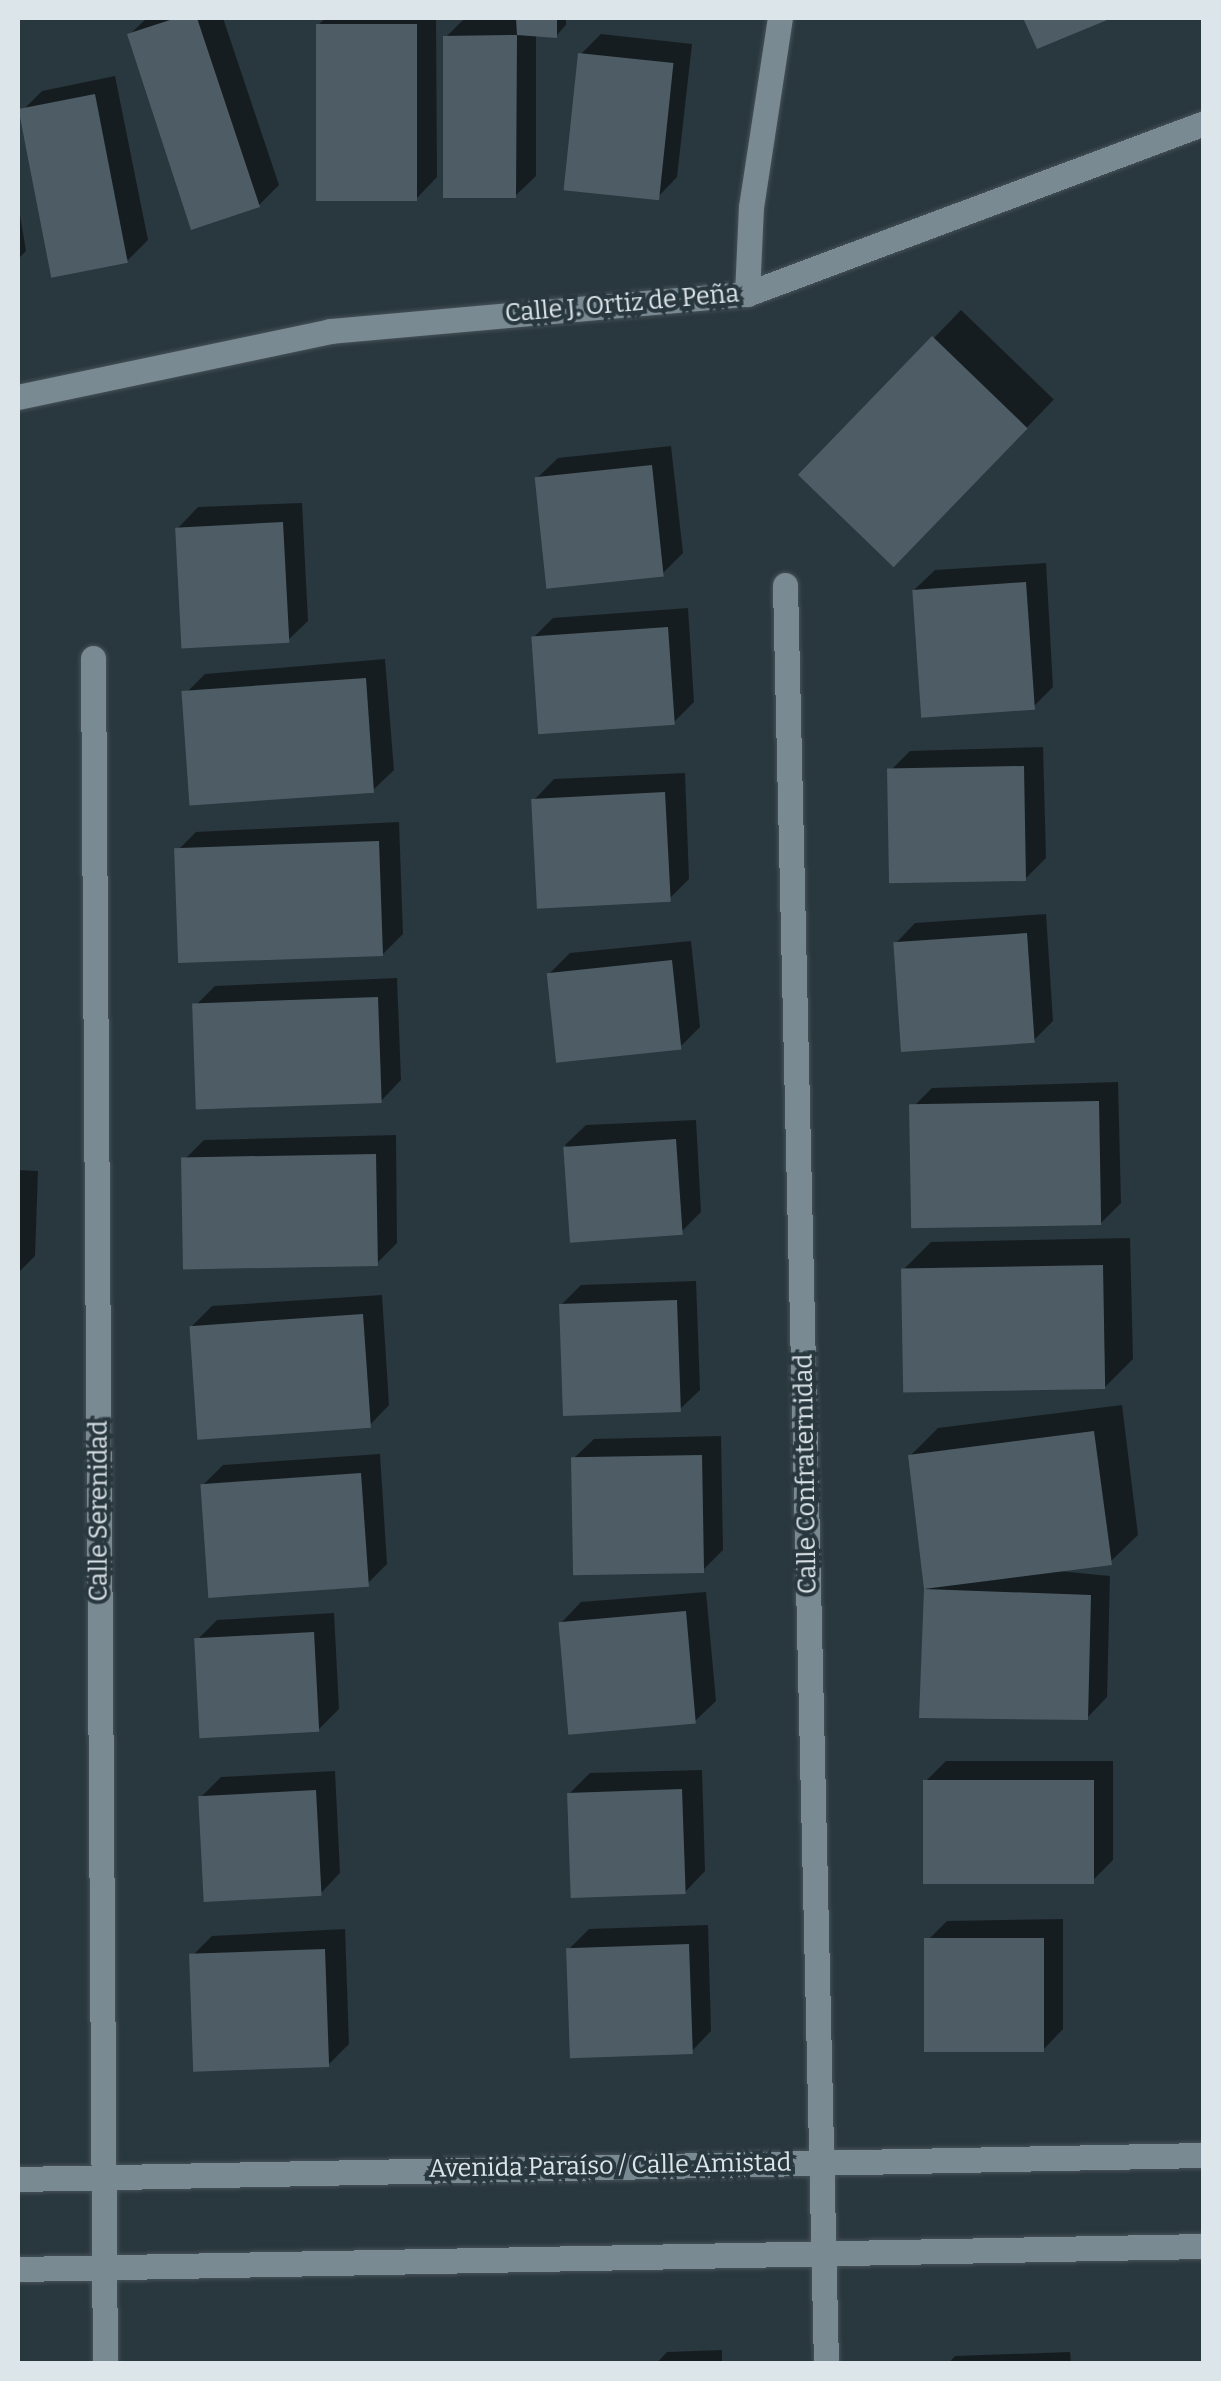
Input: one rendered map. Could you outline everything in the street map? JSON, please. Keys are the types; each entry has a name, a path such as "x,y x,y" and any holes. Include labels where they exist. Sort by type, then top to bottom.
{"street":[{"path":"747,294 750,207 780,18"},
{"name":"Calle J. Ortiz de Peña","path":"18,397 330,331 747,294 1204,123"},
{"name":"Calle Confraternidad","path":"785,585 826,2364"},
{"name":"Calle Serenidad","path":"93,658 105,2364"},
{"name":"Avenida Paraíso / Calle Amistad","path":"18,2179 1204,2154"},
{"path":"18,2269 1204,2246"}],"building":[{"path":"176,18 197,18 260,207 191,230 127,34"},
{"path":"516,18 557,18 557,38 517,35"},
{"path":"1023,18 1112,18 1037,49"},
{"path":"316,24 417,24 417,201 316,201"},
{"path":"517,35 516,198 443,198 443,36"},
{"path":"578,53 673,63 659,200 564,190"},
{"path":"95,94 128,263 51,278 18,109"},
{"path":"932,336 1028,428 894,567 798,475"},
{"path":"652,465 664,576 546,589 535,477"},
{"path":"283,522 289,643 181,648 175,528"},
{"path":"1026,582 1035,710 921,718 912,590"},
{"path":"668,627 675,725 538,734 531,637"},
{"path":"366,678 374,793 189,806 181,691"},
{"path":"1024,766 1026,881 889,883 887,768"},
{"path":"665,792 671,902 537,909 531,799"},
{"path":"379,841 383,956 178,963 174,848"},
{"path":"1027,933 1035,1043 901,1052 893,942"},
{"path":"672,960 681,1050 556,1063 547,973"},
{"path":"378,997 382,1103 196,1109 192,1003"},
{"path":"1099,1101 1101,1225 911,1228 909,1104"},
{"path":"676,1139 683,1235 570,1243 563,1147"},
{"path":"376,1154 378,1266 183,1269 181,1157"},
{"path":"1103,1265 1105,1389 903,1393 901,1269"},
{"path":"677,1300 681,1412 563,1416 559,1304"},
{"path":"363,1314 371,1428 197,1440 189,1326"},
{"path":"1094,1431 1112,1565 924,1589 908,1455"},
{"path":"702,1455 704,1573 573,1575 571,1457"},
{"path":"361,1473 369,1587 208,1598 200,1484"},
{"path":"924,1589 1091,1595 1088,1720 919,1718"},
{"path":"686,1611 696,1724 568,1735 558,1622"},
{"path":"314,1632 319,1732 199,1738 194,1638"},
{"path":"923,1780 1094,1780 1094,1884 923,1884"},
{"path":"682,1789 686,1894 571,1898 567,1793"},
{"path":"316,1790 322,1896 204,1902 198,1796"},
{"path":"924,1938 1044,1938 1044,2052 924,2052"},
{"path":"689,1944 693,2054 570,2058 566,1948"},
{"path":"325,1949 329,2067 193,2072 189,1954"}]}
